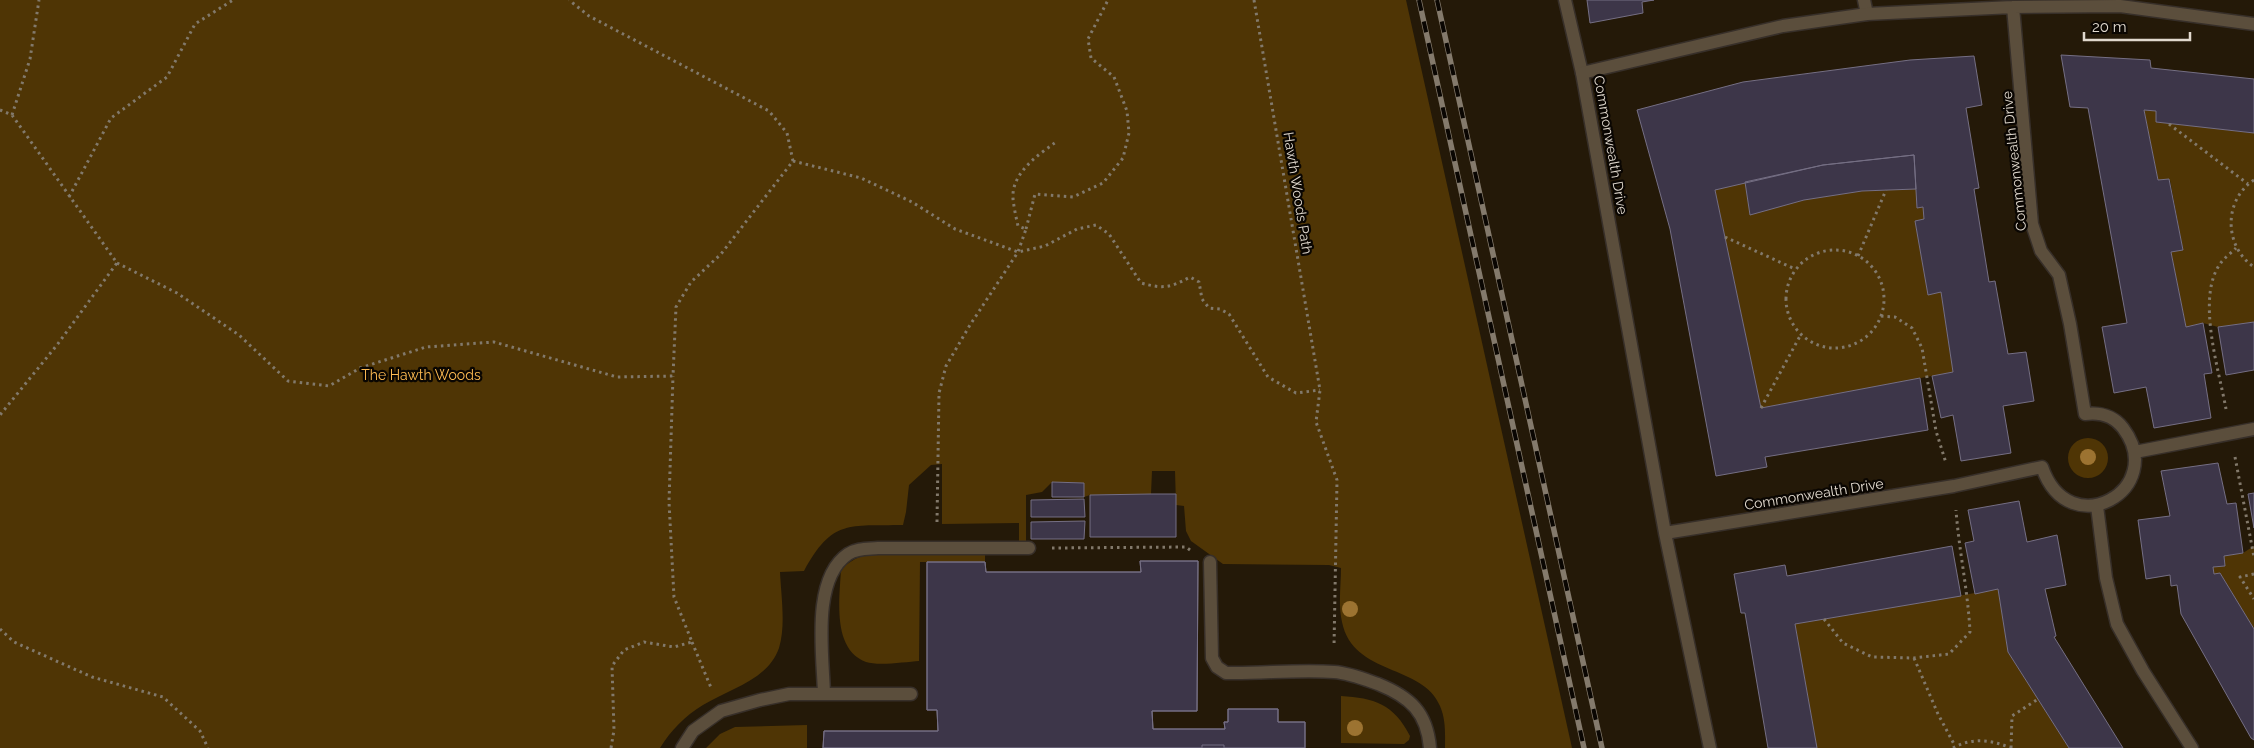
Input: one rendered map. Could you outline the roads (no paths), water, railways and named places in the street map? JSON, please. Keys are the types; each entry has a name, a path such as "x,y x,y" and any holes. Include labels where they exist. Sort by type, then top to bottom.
{"street":[{"path":"1565,0 1582,73"},
{"path":"1864,0 1866,14"},
{"name":"Commonwealth Drive","path":"1710,748 1665,534 1582,73 1783,26 1866,14 2120,3 2254,24"},
{"name":"Commonwealth Drive","path":"2013,7 2032,224 2041,251 2059,275 2086,414 2107,415 2121,424 2130,437 2135,452"},
{"path":"2192,748 2143,671 2117,624 2106,578 2097,506 2113,500 2125,489 2130,481 2135,465 2135,452 2254,429"},
{"name":"Commonwealth Drive","path":"1665,534 1954,486 2042,467 2047,483 2066,501 2082,506 2097,506"},
{"path":"824,694 822,606 827,583 840,562 848,554 858,550 1028,548"},
{"path":"1210,562 1212,658 1217,667 1226,673 1334,672 1363,678 1407,698 1420,713 1429,733 1430,748"},
{"path":"682,748 693,731 721,711 760,700 789,694 911,694"}],"railway":[{"path":"1419,0 1584,748"},
{"path":"1437,0 1602,748"}],"park label":[{"name":"The Hawth Woods","path":"421,375"}]}
